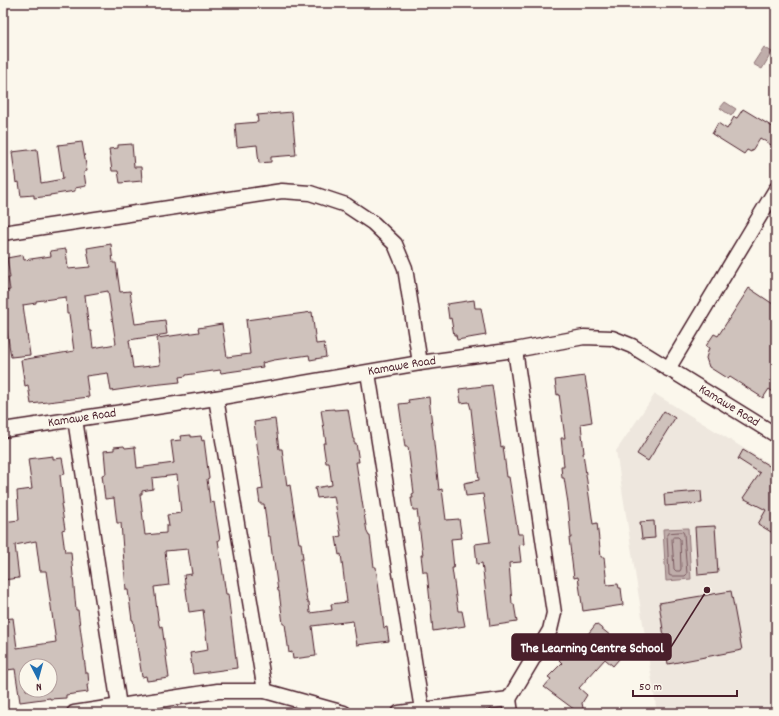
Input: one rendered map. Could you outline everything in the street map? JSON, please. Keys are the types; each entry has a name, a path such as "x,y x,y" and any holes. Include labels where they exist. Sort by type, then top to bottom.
{"street":[{"path":"668,369 776,189"},
{"path":"3,233 282,191 310,192 346,205 373,223 395,244 405,268 420,363"},
{"name":"Kamawe Road","path":"3,430 216,398 420,363 515,350 584,337 612,338 632,346 776,435"},
{"path":"512,713 509,699 550,630 554,613 515,350"},
{"path":"368,373 422,710"},
{"path":"216,398 264,690"},
{"path":"74,419 119,706"},
{"path":"74,713 218,691 264,690 344,713"},
{"path":"398,713 509,699"}],"shaded area":[{"path":"655,394 776,468 776,713 657,713 616,451"}],"water":[{"path":"764,47 772,52 762,69 753,64"},
{"path":"725,102 736,109 731,116 720,108"},
{"path":"688,528 691,579 666,581 663,529"}],"building":[{"path":"743,109 776,129 776,148 760,138 751,152 747,150 744,154 712,134 718,123 727,129 734,117 737,118"},
{"path":"292,112 296,155 271,157 271,162 259,163 257,145 237,147 235,124 258,122 257,115"},
{"path":"82,142 87,171 84,172 86,186 75,188 75,191 50,196 34,198 34,195 21,196 19,182 16,183 12,152 37,149 41,183 63,179 58,145"},
{"path":"132,144 134,167 141,167 142,181 120,183 118,171 112,171 109,149 118,148 118,145"},
{"path":"111,244 113,263 116,263 120,292 130,291 135,324 165,320 167,334 129,340 133,368 160,365 157,338 199,332 198,328 222,324 227,357 250,354 246,320 312,312 316,344 324,343 326,357 310,360 309,355 274,360 262,363 263,367 221,373 220,370 186,375 179,377 180,382 111,391 108,373 86,376 89,397 31,404 28,385 25,386 21,360 74,351 69,314 67,314 66,297 36,301 36,303 23,305 30,355 11,357 3,307 3,291 10,290 7,258 23,255 24,260 51,256 50,251 66,249 68,269 90,267 87,248","holes":["108,291 116,344 93,348 91,331 89,331 85,295"]},
{"path":"749,288 776,306 776,394 769,389 763,398 730,377 728,379 709,367 706,358 709,348 706,346 714,334 718,336"},
{"path":"474,300 475,308 481,308 486,335 457,340 456,335 454,335 451,318 449,319 447,304"},
{"path":"585,376 592,422 581,424 583,453 593,524 597,523 601,557 604,557 607,585 618,584 619,588 621,588 623,605 583,611 578,577 574,578 569,538 571,538 568,503 564,478 562,478 561,466 564,466 561,438 565,438 559,394 557,395 555,380"},
{"path":"492,385 501,447 503,446 507,477 509,477 518,534 523,534 524,544 519,545 521,562 509,563 512,604 514,604 517,622 490,626 482,563 477,564 475,544 490,542 483,494 466,496 464,483 479,480 471,409 469,402 461,403 459,389"},
{"path":"429,397 439,490 442,489 446,520 459,519 462,538 451,539 454,568 452,568 458,611 462,611 465,626 433,631 427,572 423,572 421,555 423,555 417,510 413,510 411,498 413,498 412,494 414,493 408,447 405,447 399,404 409,403 408,400"},
{"path":"348,409 353,439 354,443 356,443 359,462 356,462 367,532 370,536 374,567 376,567 384,628 387,627 389,641 357,645 353,621 312,626 316,656 293,659 292,652 289,653 285,624 283,624 279,591 273,562 270,536 268,536 264,504 260,504 258,490 263,489 254,422 275,419 279,449 282,449 287,486 290,485 299,543 301,543 303,559 301,559 310,613 332,610 331,604 347,602 341,554 339,555 336,537 341,536 334,496 317,498 315,488 332,485 329,463 326,463 323,443 326,443 321,410"},
{"path":"664,411 675,418 648,461 637,454"},
{"path":"180,436 201,436 202,441 204,440 209,478 207,479 210,503 214,502 220,540 218,540 226,594 228,594 237,668 193,674 190,653 208,650 203,610 189,612 184,575 192,574 188,549 165,551 169,585 154,587 159,625 160,627 162,626 169,678 147,681 146,676 142,677 128,590 126,590 121,523 117,523 114,498 105,499 102,475 106,474 104,451 114,450 114,447 135,447 137,468 174,463 171,441 181,440","holes":["177,475 181,513 167,515 169,526 166,526 166,533 145,535 140,494 142,494 142,491 153,489 152,478"]},
{"path":"743,450 776,470 776,535 758,524 766,510 743,498 760,473 738,459"},
{"path":"53,456 53,459 62,458 65,474 60,475 63,503 61,504 65,529 62,530 65,552 71,552 76,610 78,610 86,673 88,673 89,685 87,685 88,692 66,695 66,698 50,699 58,698 58,658 18,658 18,689 15,669 7,670 3,640 3,619 13,618 17,648 56,642 46,571 40,571 36,541 15,545 19,578 3,580 3,522 19,520 17,491 32,489 28,459"},
{"path":"701,491 702,503 665,506 664,494"},
{"path":"654,521 655,538 642,539 640,522"},
{"path":"715,526 718,573 698,575 695,527"},
{"path":"731,591 742,650 668,664 659,603"},
{"path":"596,624 616,640 614,643 625,652 613,666 605,659 579,688 587,695 582,703 584,713 579,713 544,687 551,679 548,677 562,663 559,660 567,651 569,653 572,649 576,652 589,636 588,634"},
{"path":"19,698 50,698 20,702"}],"place":[{"name":"The Learning Centre School","path":"707,590"}]}
